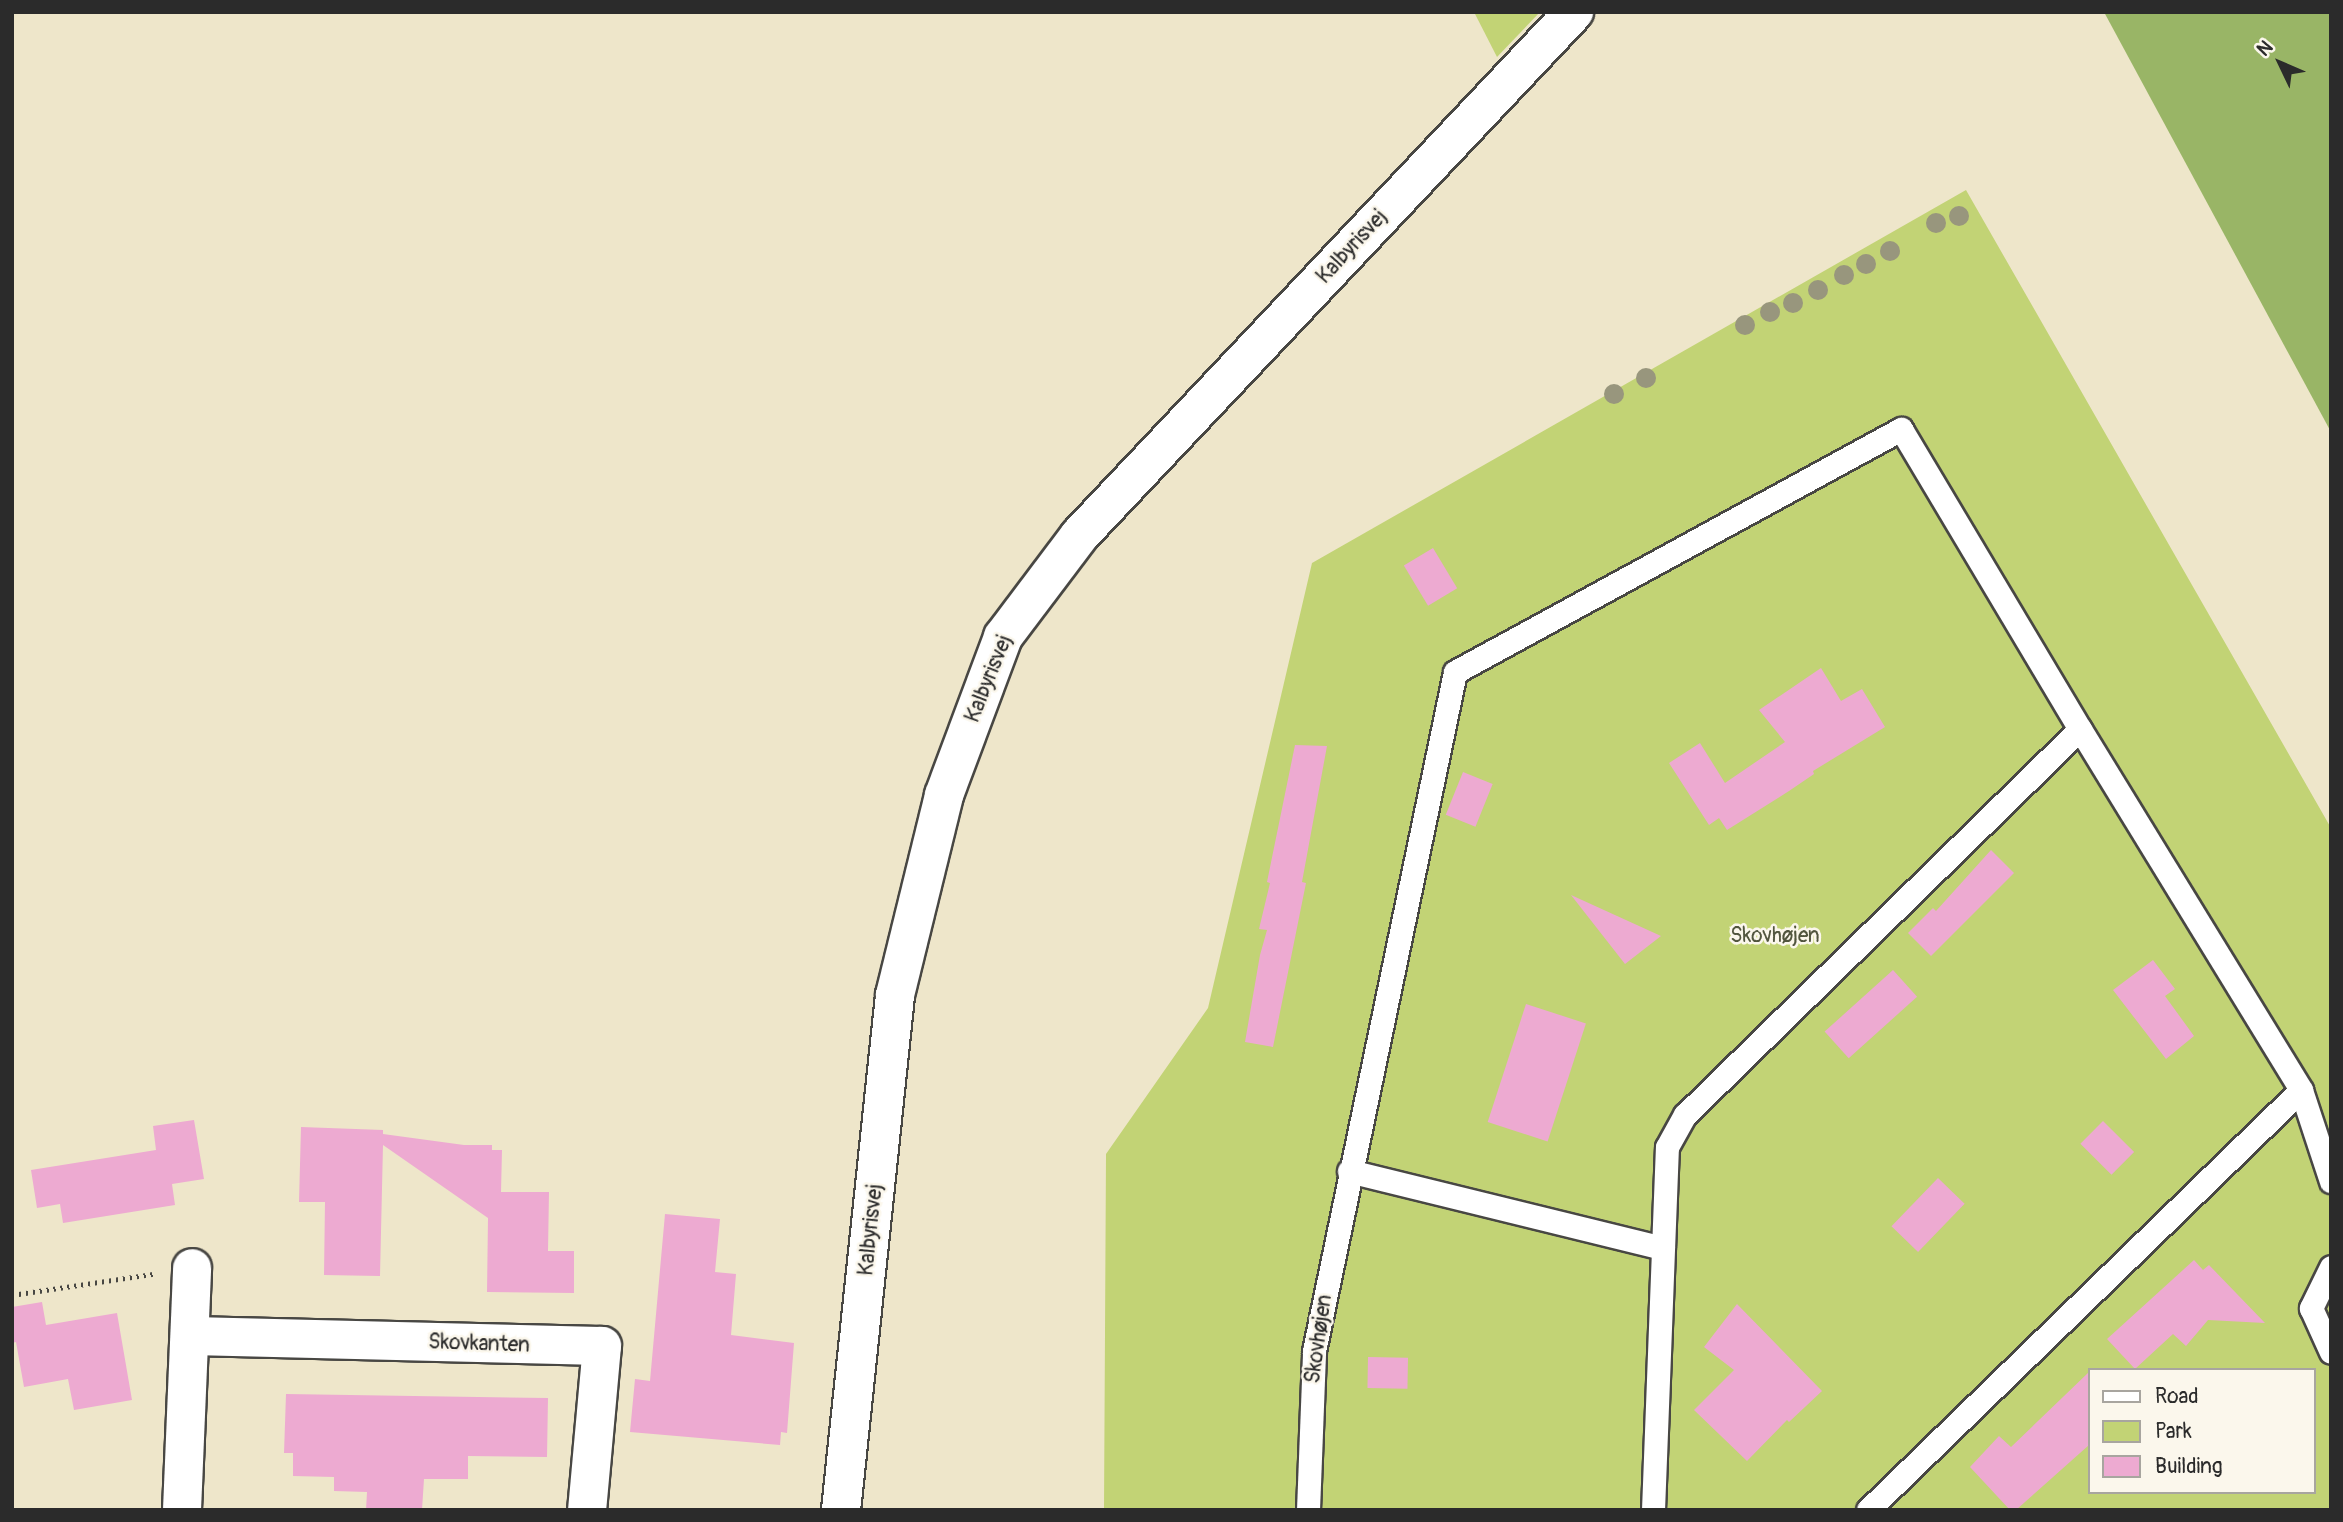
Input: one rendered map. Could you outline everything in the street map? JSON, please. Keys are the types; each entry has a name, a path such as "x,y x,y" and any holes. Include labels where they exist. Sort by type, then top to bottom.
{"street":[{"name":"Kalbyrisvej","path":"841,1510 895,995 944,796 1003,637 1079,536 1574,12"},
{"path":"182,1510 192,1268"},
{"name":"Skovkanten","path":"191,1336 602,1346 587,1510"}],"lane":[{"name":"Skovhøjen","path":"1308,1510 1314,1351 1349,1171 1455,672 1900,429 2301,1090 2331,1181"},
{"path":"1653,1510 1667,1147 1685,1115 2080,729"},
{"path":"1868,1510 2301,1090"},
{"path":"1349,1171 1663,1248"},
{"path":"2331,1267 2311,1308 2331,1352"}],"path":[{"path":"12,1296 192,1268"}],"green space":[{"path":"1474,12 1540,12 1497,57"},
{"path":"2104,12 2331,12 2331,432"},
{"name":"Skovhøjen","path":"1966,190 2331,828 2331,1510 1104,1510 1106,1154 1208,1008 1312,563"}],"building":[{"path":"1433,548 1457,588 1428,606 1404,566"},
{"path":"1821,668 1841,701 1862,689 1885,727 1813,771 1814,774 1727,830 1719,818 1709,825 1669,763 1700,743 1725,783 1785,742 1759,710"},
{"path":"1295,745 1327,746 1302,882 1306,883 1273,1047 1245,1042 1267,930 1259,929"},
{"path":"1463,772 1493,784 1475,827 1446,815"},
{"path":"1991,850 2014,873 1931,956 1908,933 1933,908 1936,911"},
{"path":"1571,895 1661,936 1625,964"},
{"path":"2153,960 2175,989 2165,996 2194,1036 2166,1059 2113,990"},
{"path":"1893,970 1917,997 1849,1058 1825,1032"},
{"path":"1526,1004 1586,1023 1548,1141 1488,1122"},
{"path":"194,1120 204,1179 172,1184 175,1205 63,1223 60,1204 37,1208 31,1170 156,1150 153,1126"},
{"path":"2103,1121 2134,1152 2111,1175 2080,1144"},
{"path":"301,1127 383,1130 383,1134 464,1145 492,1145 492,1150 502,1150 501,1192 549,1192 548,1251 574,1251 574,1293 487,1292 488,1218 383,1145 380,1276 324,1275 325,1202 299,1202"},
{"path":"1938,1178 1965,1204 1918,1252 1891,1226"},
{"path":"665,1214 720,1219 715,1272 736,1274 731,1335 794,1343 787,1433 781,1432 780,1445 630,1432 635,1379 650,1381"},
{"path":"2194,1260 2203,1270 2209,1265 2265,1323 2208,1320 2186,1346 2173,1334 2136,1368 2107,1339"},
{"path":"42,1302 46,1325 117,1313 132,1400 74,1410 68,1379 24,1387 16,1342 12,1343 12,1307"},
{"path":"1737,1304 1822,1391 1789,1422 1787,1420 1747,1461 1694,1410 1734,1370 1704,1347"},
{"path":"1368,1357 1408,1358 1407,1389 1367,1388"},
{"path":"2088,1373 2088,1446 2016,1510 2010,1510 1970,1467 1999,1436 2011,1447"},
{"path":"286,1394 548,1398 547,1457 468,1456 468,1479 424,1479 422,1510 366,1510 367,1492 334,1491 334,1477 293,1476 293,1453 284,1453"}]}
